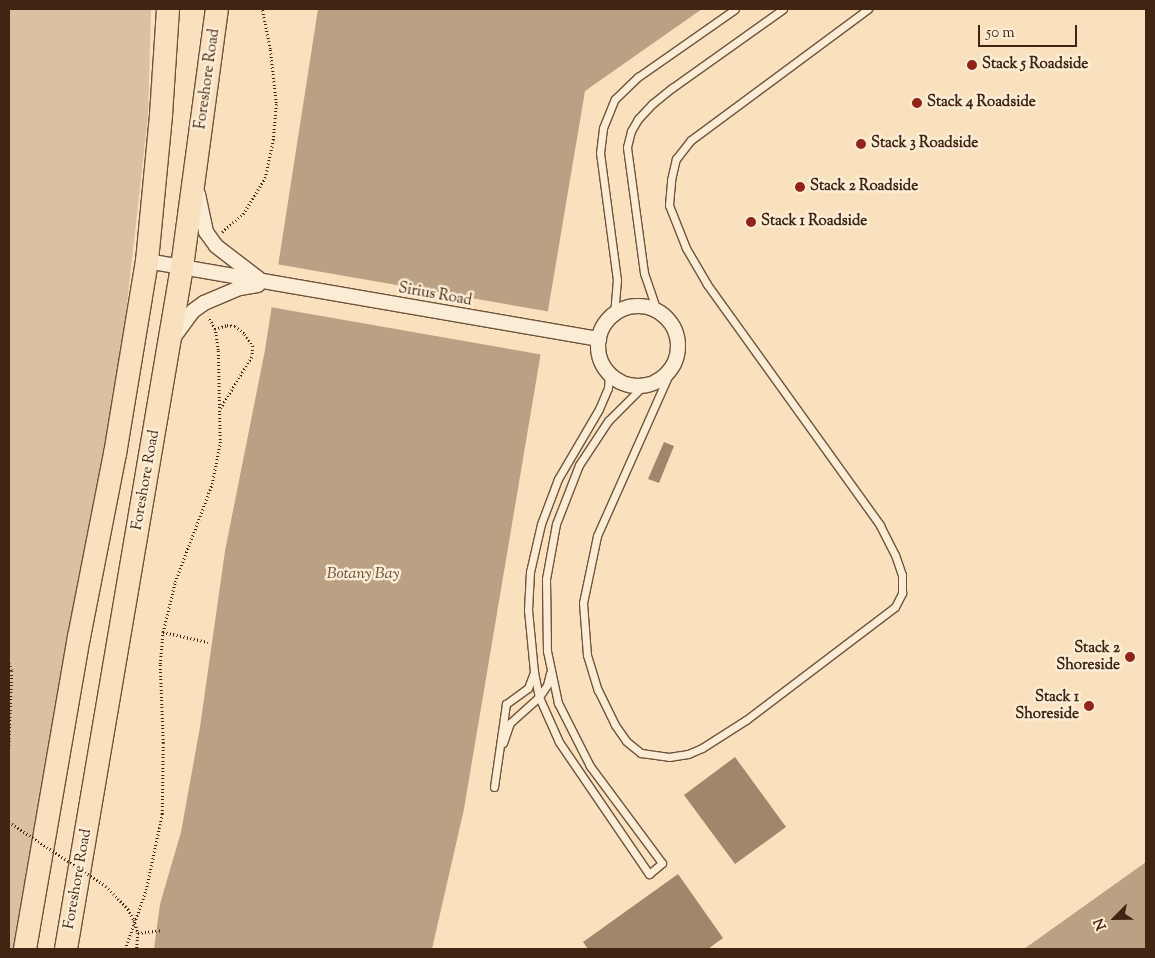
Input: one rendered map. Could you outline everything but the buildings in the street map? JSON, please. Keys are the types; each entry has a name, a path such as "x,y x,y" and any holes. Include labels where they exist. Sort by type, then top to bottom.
{"main road":[{"path":"25,949 79,637 115,454 147,261 161,115 168,9"},
{"name":"Foreshore Road","path":"66,949 182,267 217,9"}],"street":[{"name":"Sirius Road","path":"197,160 198,196 206,232 216,246 232,260 266,283"},
{"name":"Sirius Road","path":"147,261 599,339"},
{"name":"Sirius Road","path":"168,347 182,323 204,303 240,288 266,283"},
{"path":"635,307 657,311 667,319 676,335 677,354 673,366 665,376 643,386 631,386 609,374 598,352 599,339 607,321 614,314 635,307"}],"lane":[{"path":"614,314 617,280 600,153 603,128 614,99 638,77 735,9"},
{"path":"657,311 644,273 627,147 630,131 652,104 672,88 783,9"},
{"path":"673,366 597,536 583,603 587,655 598,690 616,725 626,742 640,752 669,757 688,754 702,748 746,720 895,607 902,593 900,568 880,525 707,284 686,248 670,205 671,180 676,159 690,140 868,9"},
{"path":"609,374 608,388 599,409 558,480 541,524 530,572 528,610 534,672 539,697 559,742 649,874 662,863 590,766 558,703 550,670 546,579 556,524 579,465 608,421 643,386"},
{"path":"499,753 510,722 539,697 547,685 550,670"},
{"path":"494,787 506,704 528,688 534,672"}],"path":[{"path":"222,232 243,214 265,178 273,140 276,103 270,49 262,9"},
{"path":"124,949 146,890 162,814 163,743 160,664 163,632 175,582 212,484 220,443 221,409 215,329 226,325 235,326 245,334 253,346 252,357 221,409"},
{"path":"163,632 208,642"},
{"path":"9,663 12,671 9,748"},
{"path":"9,822 106,886 128,909 138,933 136,949"},
{"path":"138,933 161,930"}],"shaded area":[{"path":"9,9 151,9 148,115 121,358 15,949 9,949"}],"water":[{"name":"Botany Bay","path":"318,9 702,9 585,91 464,809 432,949 154,949 160,904 181,832 200,727 225,551 265,350"},
{"path":"1146,862 1146,949 1024,949"}],"pier":[{"path":"276,264 551,312 544,355 270,307"}],"place":[{"name":"Stack 5 Roadside","path":"972,65"},
{"name":"Stack 4 Roadside","path":"917,103"},
{"name":"Stack 3 Roadside","path":"861,144"},
{"name":"Stack 2 Roadside","path":"800,187"},
{"name":"Stack 1 Roadside","path":"751,222"},
{"name":"Stack 2 Shoreside","path":"1130,657"},
{"name":"Stack 1 Shoreside","path":"1089,706"}]}
